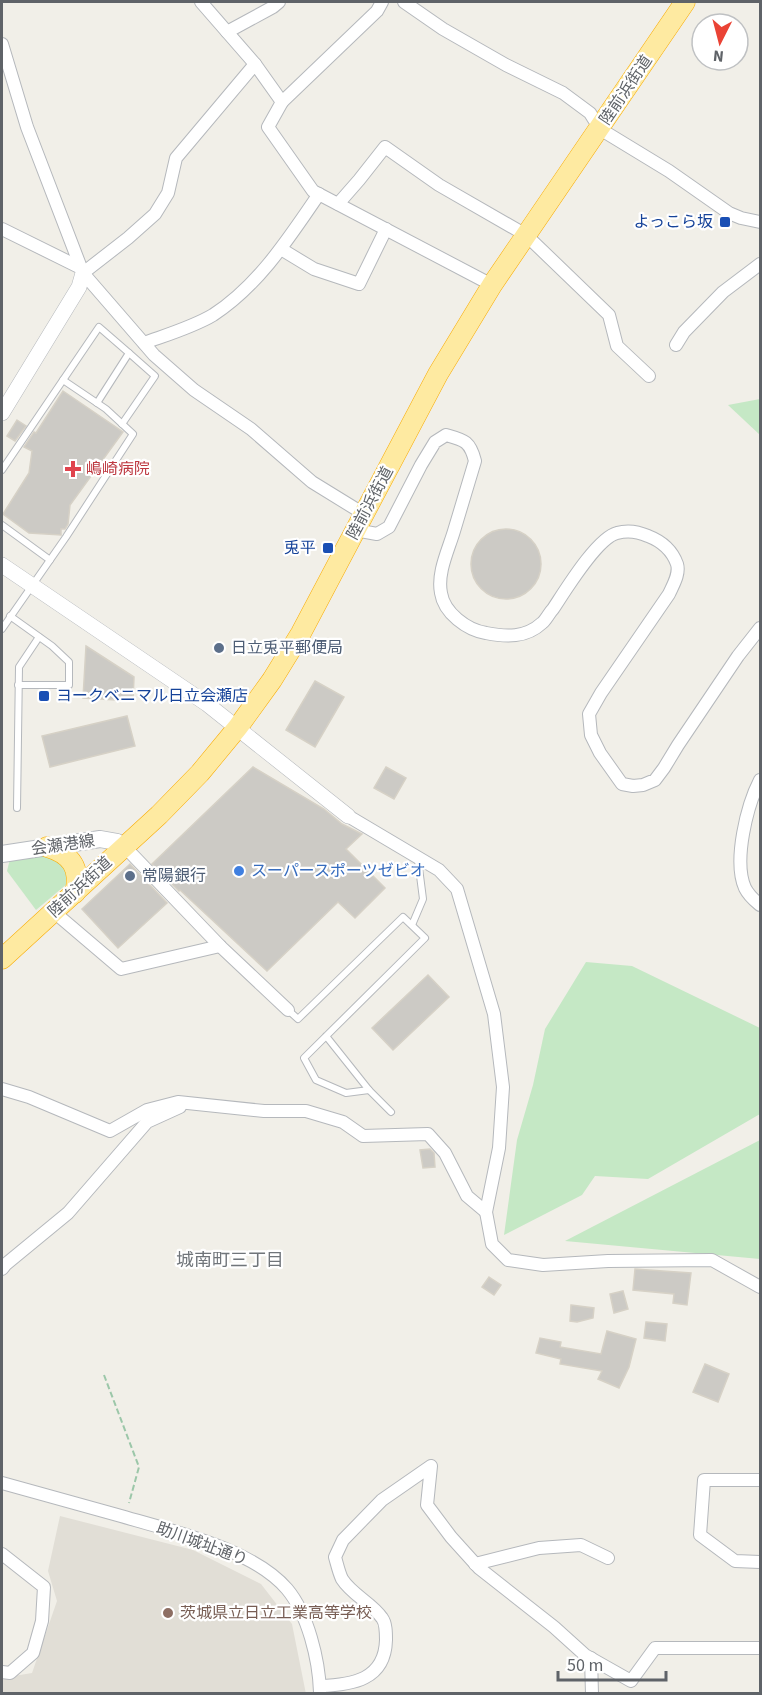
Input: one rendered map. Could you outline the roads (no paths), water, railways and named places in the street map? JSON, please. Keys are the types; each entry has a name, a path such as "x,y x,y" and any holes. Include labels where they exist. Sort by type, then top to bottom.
{"highway":[{"name":"陸前浜街道","path":"2,959 159,815 238,728 272,680 301,633 438,374 492,285 685,2"},
{"path":"47,847 67,856 74,865 78,884 75,893"}],"main road":[{"name":"会瀬港線","path":"2,854 100,839 117,842 124,846"}],"street":[{"path":"201,2 255,64 282,102"},
{"path":"227,33 279,2"},
{"path":"382,2 377,11 282,102 268,127 313,191 492,285"},
{"path":"404,2 443,29 506,65 563,93 590,113 600,129 669,171 729,213 760,222"},
{"path":"2,44 27,127 82,270 154,355 194,390 251,429 377,534 389,527 435,442 446,435 465,441 472,449 475,461 441,574 441,594 448,610 460,621 478,632 510,636 527,633 542,623 588,560 602,543 615,533 644,534 658,540 669,550 678,566 669,594 589,714 591,735 600,753 622,784 643,785 655,780 738,656 760,628"},
{"path":"2,413 79,287 82,270 128,238 155,214 168,193 176,158 255,64"},
{"path":"338,204 385,147 439,185 526,235 609,315 617,346 649,376"},
{"path":"144,343 211,316 236,298 282,249 319,194"},
{"path":"2,229 82,270"},
{"path":"282,249 314,269 358,284 386,229"},
{"path":"676,345 684,332 723,292 760,264"},
{"path":"2,565 207,704 348,816 439,870 458,889 494,1014 503,1088 499,1148 486,1212 492,1244 508,1260 543,1264 712,1260 760,1287"},
{"path":"760,780 746,820 741,865 745,896 760,914"},
{"path":"124,846 220,946 288,1010"},
{"path":"744,887 751,898 760,905"},
{"path":"54,912 121,969 220,946"},
{"path":"2,1089 29,1097 110,1131 147,1110 178,1102 264,1111 306,1111 343,1122 363,1136 428,1134 445,1153 467,1196 486,1212"},
{"path":"2,1269 68,1213 147,1122 190,1103"},
{"path":"320,1690 363,1679 378,1668 386,1651 384,1620 342,1580 335,1557 343,1540 382,1500 431,1466 427,1505 451,1537 475,1564 591,1659 631,1681 655,1648 760,1648"},
{"path":"760,1480 704,1480 700,1535 735,1561 760,1562"},
{"name":"助川城址通り","path":"2,1483 216,1546 248,1559 269,1572 287,1589 301,1614 314,1653 320,1690"},
{"path":"475,1564 539,1548 581,1545 608,1558"},
{"path":"2,1554 44,1587 42,1621 33,1653 10,1673 2,1672"},
{"path":"591,1659 592,1694"}],"lane":[{"path":"2,470 99,327 155,376 122,424"},
{"path":"97,403 129,353"},
{"path":"2,629 133,434 106,409 63,380"},
{"path":"2,525 50,560"},
{"path":"10,616 52,646 69,662 69,685 18,685"},
{"path":"17,808 19,667 39,637"},
{"path":"412,925 423,899 418,859"},
{"path":"288,1010 298,1019 403,917 412,925 425,938 304,1058 316,1080 346,1093 369,1090"},
{"path":"326,1036 369,1090 391,1112"}],"place":[{"name":"よっこら坂","path":"725,222"},
{"name":"嶋崎病院","path":"73,469"},
{"name":"兎平","path":"328,548"},
{"name":"日立兎平郵便局","path":"219,648"},
{"name":"ヨークベニマル日立会瀬店","path":"44,696"},
{"name":"スーパースポーツゼビオ","path":"239,871"},
{"name":"常陽銀行","path":"130,876"},
{"name":"茨城県立日立工業高等学校","path":"168,1613"}],"district":[{"name":"城南町三丁目","path":"230,1260"}]}
